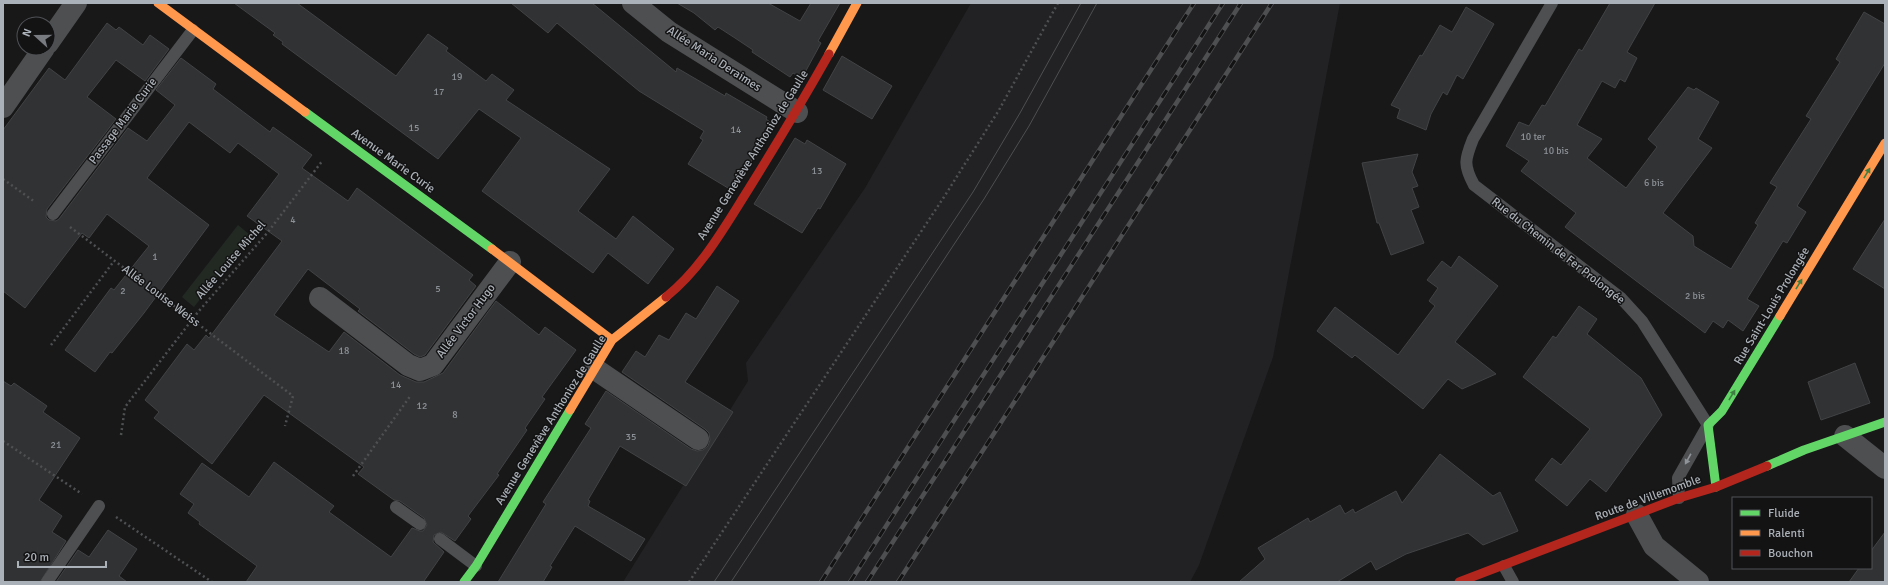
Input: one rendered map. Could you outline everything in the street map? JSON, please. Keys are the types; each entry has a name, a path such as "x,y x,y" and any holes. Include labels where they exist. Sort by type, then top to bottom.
{"street":[{"path":"56,32 76,3"},
{"name":"Avenue Marie Curie","path":"158,3 267,86 510,262 612,340"},
{"name":"Allée Maria Deraimes","path":"633,3 669,32 797,112"},
{"name":"Avenue Geneviève Anthonioz de Gaulle","path":"464,582 476,566 612,340 678,287 713,244 797,112 857,3"},
{"path":"3,107 38,56"},
{"name":"Rue Saint-Louis Prolongée","path":"1708,425 1722,411 1885,143"},
{"name":"Allée Victor Hugo","path":"320,298 408,365 420,370 433,365 510,262"},
{"path":"595,369 698,439"},
{"name":"Route de Villemomble","path":"1459,582 1679,498 1716,486 1804,450 1885,422"},
{"path":"1708,425 1716,486"},
{"path":"1845,436 1885,468"},
{"path":"1637,515 1654,546 1698,582"}],"lane":[{"name":"Rue du Chemin de Fer Prolongée","path":"1552,3 1473,140 1465,158 1467,172 1474,185 1622,298 1642,321 1708,425"},
{"name":"Passage Marie Curie","path":"53,214 193,30"},
{"path":"1679,498 1678,478 1708,425"},
{"path":"46,582 99,506"},
{"path":"396,508 420,524"},
{"path":"440,539 476,566"},
{"path":"1504,566 1513,582"}],"path":[{"path":"689,582 944,197 999,110 1058,3"},
{"name":"Allée Louise Michel","path":"121,435 125,407 191,320 268,232 324,160"},
{"name":"Allée Louise Weiss","path":"3,179 53,214 293,396 285,426"},
{"path":"51,345 114,260"},
{"path":"353,476 417,387 427,368"},
{"path":"3,441 60,480"},
{"path":"131,527 212,582"}],"shaded area":[{"path":"971,3 1340,3 1273,357 1199,565 1190,582 623,582 748,381 746,363 865,188"},
{"path":"238,225 250,235 194,307 182,297"}],"building":[{"path":"234,3 297,3 396,76 428,34 448,48 446,51 486,81 492,74 514,90 506,100 610,169 578,211 616,239 633,216 674,249 648,284 608,253 593,273 482,191 521,138 479,109 438,159 282,44 283,42 273,35 275,33"},
{"path":"511,3 592,3 676,72 677,68 725,96 726,93 767,117 766,119 774,125 733,191 688,164 703,140 700,138 704,131 639,91 557,23 548,33"},
{"path":"677,3 768,3 800,21 811,3 840,3 818,41 821,43 802,78 793,73 790,77 752,52 753,50 735,38 718,27 715,30 694,13"},
{"path":"1610,3 1655,3 1627,52 1637,58 1625,82 1620,79 1615,88 1602,81 1577,125 1602,139 1587,158 1626,188 1657,147 1648,139 1688,87 1694,90 1696,88 1719,102 1698,139 1712,148 1663,213 1693,236 1694,246 1731,269 1758,225 1755,223 1777,187 1770,183 1811,119 1806,116 1840,62 1836,59 1864,12 1885,24 1885,63 1797,206 1806,212 1787,243 1783,241 1747,299 1759,306 1743,331 1728,320 1723,328 1713,321 1705,333 1565,227 1576,213 1521,171 1529,161 1506,146 1519,122 1529,126 1542,105 1545,106 1579,49 1582,51"},
{"path":"1466,7 1494,24 1463,79 1457,75 1447,95 1443,92 1431,114 1426,130 1397,118 1400,109 1391,105 1420,55 1422,56 1440,25 1452,32"},
{"path":"107,23 116,30 119,27 143,45 150,35 169,49 145,81 116,60 87,97 116,119 47,209 46,217 49,220 56,221 59,219 128,128 147,141 175,105 156,90 181,58 216,84 213,89 270,132 273,127 312,155 302,168 348,201 357,188 473,275 469,280 476,286 425,355 420,357 358,311 360,309 308,269 274,315 329,352 344,332 400,375 416,382 424,382 443,373 496,301 539,335 545,327 576,350 542,397 545,399 525,428 527,430 497,474 499,475 468,516 471,519 455,541 441,532 434,535 433,542 444,552 424,581 426,582 246,582 257,566 199,524 200,522 188,513 194,504 180,494 202,463 249,497 274,462 334,506 329,512 391,557 412,528 423,531 427,525 424,518 400,501 394,500 358,474 364,467 264,395 212,464 154,418 159,412 145,400 187,344 194,350 206,335 209,338 282,241 247,216 279,174 238,143 230,153 189,122 147,178 209,225 144,313 112,353 110,352 95,372 65,350 111,288 114,290 149,246 107,214 89,238 82,233 25,308 3,291 3,130 49,68 65,80"},
{"path":"842,56 892,86 872,119 823,90"},
{"path":"795,138 805,144 807,140 846,164 820,209 818,208 802,233 754,204"},
{"path":"1418,154 1412,172 1418,186 1412,188 1419,207 1411,210 1424,243 1391,255 1379,223 1377,223 1362,163"},
{"path":"1885,219 1885,289 1853,269"},
{"path":"1459,256 1498,286 1455,342 1496,374 1462,389 1448,379 1423,409 1355,355 1352,358 1317,331 1335,307 1398,355 1435,306 1429,301 1438,288 1427,280 1442,261 1451,268"},
{"path":"717,286 739,301 685,382 733,412 686,486 620,446 588,500 590,501 588,506 645,539 631,561 575,526 550,566 552,567 543,582 498,582 546,504 543,502 591,428 585,424 606,391 691,449 697,451 703,450 708,446 710,440 709,433 705,429 622,372 636,351 645,357 659,335 669,340 686,313 696,319"},
{"path":"1579,306 1597,319 1587,334 1641,378 1662,415 1606,492 1590,479 1567,506 1535,480 1552,458 1561,465 1590,429 1523,377 1553,336 1556,338"},
{"path":"1855,363 1870,403 1821,420 1808,382"},
{"path":"3,381 11,386 14,383 47,406 43,412 80,438 39,500 62,516 52,532 66,541 40,582 3,582"},
{"path":"1440,454 1493,496 1500,492 1518,531 1483,545 1468,533 1406,554 1376,570 1371,561 1337,582 1239,582 1265,559 1258,548 1308,518 1310,522 1340,505 1345,514 1353,509 1355,513 1396,491 1402,503"},
{"path":"108,530 137,549 119,576 127,582 56,582 78,550 89,557"},
{"path":"1885,532 1885,582 1849,582 1858,569 1872,569 1872,550"}],"tram line":[{"path":"714,582 973,192 1020,113 1081,3"},
{"path":"731,582 984,199 1029,126 1097,3"}],"railway":[{"path":"821,582 1194,3"},
{"path":"850,582 1223,3"},
{"path":"867,582 1241,3"},
{"path":"898,582 1272,3"}],"traffic: fast":[{"path":"305,112 492,249"},
{"path":"1716,487 1708,425 1722,411 1780,316"},
{"path":"464,582 476,566 570,410"},
{"path":"1767,466 1804,450 1885,422"}],"traffic: slow":[{"path":"158,3 305,112"},
{"path":"829,54 857,3"},
{"path":"1780,316 1885,143"},
{"path":"492,249 612,340"},
{"path":"570,410 612,340 666,297"}],"traffic: jam":[{"path":"666,297 690,274 721,233 829,54"},
{"path":"1459,582 1679,498 1716,487 1767,466"}]}
